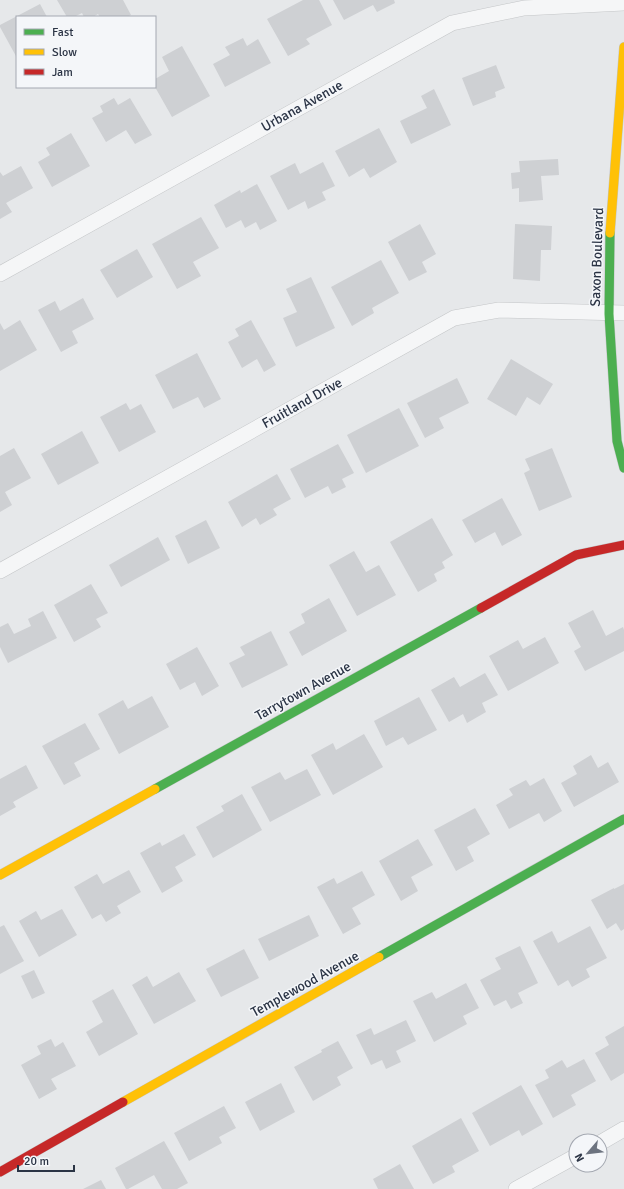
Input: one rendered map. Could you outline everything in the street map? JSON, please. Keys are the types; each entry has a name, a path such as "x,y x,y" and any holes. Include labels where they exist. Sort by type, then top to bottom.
{"street":[{"name":"Urbana Avenue","path":"0,274 452,22 524,8 624,3"},
{"name":"Saxon Boulevard","path":"624,47 610,234 609,314 617,441 624,468"},
{"name":"Fruitland Drive","path":"0,571 454,318 498,310 609,314 624,313"},
{"name":"Tarrytown Avenue","path":"0,875 576,555 624,545"},
{"name":"Templewood Avenue","path":"0,1172 624,819"},
{"path":"608,1138 624,1129"},
{"path":"516,1189 568,1160"}],"building":[{"path":"57,0 123,0 131,15 99,16 98,14 95,16 84,16 82,13 76,16 66,16"},
{"path":"303,0 319,0 332,25 306,39 310,44 288,56 267,19"},
{"path":"333,0 394,0 395,3 377,12 373,5 344,20"},
{"path":"40,4 46,16 17,16"},
{"path":"16,17 16,56 0,27 0,25"},
{"path":"243,38 247,46 258,39 271,63 225,87 213,64 230,55 225,47"},
{"path":"182,46 210,96 172,117 156,88 156,78 169,71 162,57"},
{"path":"496,65 505,88 495,92 496,97 473,106 462,78"},
{"path":"434,89 451,125 411,144 400,121 427,108 421,96"},
{"path":"114,98 118,105 130,98 152,135 135,144 126,130 106,142 92,118 103,112 100,106"},
{"path":"379,128 397,162 370,178 364,168 349,177 335,151"},
{"path":"71,133 90,166 52,187 38,162 50,155 46,148"},
{"path":"558,159 559,175 541,176 543,200 519,202 519,188 512,189 511,173 520,172 519,161"},
{"path":"323,162 335,186 322,192 326,200 308,209 305,201 288,210 270,176 295,163 300,174"},
{"path":"21,166 33,188 6,203 12,212 0,219 0,172 3,176"},
{"path":"257,184 277,221 260,230 256,222 245,228 241,220 226,228 214,205 240,190 241,193"},
{"path":"201,217 219,248 193,262 201,276 177,289 152,244"},
{"path":"420,224 436,254 422,262 427,272 409,281 388,242"},
{"path":"515,224 552,226 551,250 541,250 540,281 513,279"},
{"path":"137,249 153,277 117,298 100,270"},
{"path":"381,260 399,293 372,308 374,313 352,326 331,287"},
{"path":"311,277 335,328 296,347 283,318 297,312 286,289"},
{"path":"83,298 94,319 72,331 78,343 61,352 38,310 55,301 60,311"},
{"path":"20,320 37,350 0,371 0,323 4,330"},
{"path":"251,320 276,365 264,372 257,359 242,368 228,342 239,336 235,329"},
{"path":"197,353 221,399 204,408 198,397 173,409 155,375"},
{"path":"511,359 553,384 540,405 527,397 516,416 487,399"},
{"path":"457,378 469,403 439,418 444,428 425,438 407,403"},
{"path":"126,403 130,410 141,404 156,432 119,452 100,417"},
{"path":"399,408 419,446 366,473 347,435"},
{"path":"82,431 99,463 58,485 41,454"},
{"path":"338,444 354,473 342,479 346,487 332,494 328,486 305,498 290,469"},
{"path":"14,448 31,478 5,492 12,505 0,512 0,456"},
{"path":"552,448 572,497 539,511 524,473 530,470 525,459"},
{"path":"277,474 291,499 273,509 277,515 260,525 256,518 242,527 228,502"},
{"path":"502,498 522,535 502,546 495,532 475,543 462,520"},
{"path":"432,518 453,555 442,562 445,568 434,574 437,581 418,592 390,542"},
{"path":"206,520 220,548 188,564 175,536"},
{"path":"158,537 170,560 121,587 109,565"},
{"path":"354,551 366,572 379,565 396,595 357,616 329,565"},
{"path":"91,584 108,613 96,619 101,627 74,642 54,605"},
{"path":"329,598 347,631 302,656 289,632 305,623 301,614"},
{"path":"593,610 606,636 623,627 624,651 585,671 574,651 581,647 568,623"},
{"path":"43,611 57,638 8,663 0,647 0,627 8,623 14,634 31,626 28,619"},
{"path":"271,631 288,665 242,688 229,663 245,655 240,647"},
{"path":"545,637 559,663 508,691 489,656 518,640 523,649"},
{"path":"197,647 219,686 202,696 195,682 180,690 166,664"},
{"path":"485,673 498,695 482,703 486,712 467,723 463,714 449,722 431,690 454,677 460,687"},
{"path":"152,696 169,727 119,754 98,714 123,700 128,709"},
{"path":"419,697 437,730 408,745 403,737 386,746 374,721"},
{"path":"85,723 100,749 74,763 81,776 64,785 42,746"},
{"path":"364,734 383,767 333,795 311,755 333,743 336,750"},
{"path":"591,755 598,768 608,762 619,782 574,807 561,783 577,774 573,766"},
{"path":"26,765 38,788 13,802 16,807 0,816 0,779"},
{"path":"307,769 321,795 270,822 251,787 280,772 285,780"},
{"path":"544,778 562,811 544,822 539,813 509,829 496,805 513,795 509,789 526,780 530,786"},
{"path":"242,794 262,830 213,858 196,827 224,811 221,806"},
{"path":"475,808 490,834 467,847 474,861 456,871 434,830"},
{"path":"184,834 196,855 175,867 183,881 162,893 140,853 160,842 162,846"},
{"path":"418,839 433,865 411,877 418,891 401,901 379,861"},
{"path":"129,870 141,892 117,906 121,913 106,922 101,914 92,919 74,887 97,874 103,884"},
{"path":"362,871 375,895 352,908 361,924 343,934 317,887 334,878 337,884"},
{"path":"624,884 624,929 621,931 616,923 607,929 591,900"},
{"path":"62,909 77,935 39,957 19,921 36,911 41,920"},
{"path":"309,915 319,936 269,961 258,939"},
{"path":"4,925 24,961 0,974 0,927"},
{"path":"590,926 607,958 586,969 590,977 572,987 568,980 558,986 533,941 552,931 558,943"},
{"path":"520,946 538,983 518,993 523,1003 511,1009 506,1000 494,1006 480,980 501,969 495,958"},
{"path":"244,949 259,978 221,997 206,969"},
{"path":"34,970 45,993 32,999 21,976"},
{"path":"179,972 196,1001 154,1024 132,985 147,976 153,987"},
{"path":"466,983 479,1008 463,1016 467,1024 434,1042 413,1001 432,992 436,999"},
{"path":"113,989 138,1034 99,1056 86,1032 103,1022 92,1001"},
{"path":"406,1020 416,1041 396,1051 401,1062 386,1069 382,1060 371,1065 356,1035 371,1028 374,1035"},
{"path":"624,1026 624,1073 611,1081 595,1053 609,1045 605,1037"},
{"path":"51,1039 55,1047 63,1042 76,1066 51,1079 57,1089 39,1099 21,1065 41,1054 37,1046"},
{"path":"338,1041 353,1068 337,1077 341,1085 313,1101 294,1067 322,1052 321,1050"},
{"path":"584,1059 596,1081 571,1095 576,1105 553,1118 535,1085 549,1078 545,1070 562,1060 567,1068"},
{"path":"281,1083 295,1112 260,1131 245,1102"},
{"path":"521,1085 543,1124 522,1136 519,1130 490,1146 472,1113"},
{"path":"224,1106 236,1128 219,1137 222,1143 189,1161 174,1133"},
{"path":"461,1118 479,1151 452,1166 455,1172 433,1184 412,1146"},
{"path":"164,1141 188,1183 177,1189 162,1189 154,1175 126,1189 115,1168"},
{"path":"400,1164 414,1189 378,1189 373,1179"},
{"path":"101,1180 106,1189 83,1189"}],"traffic: fast":[{"path":"610,233 609,314 617,441 624,468"},
{"path":"155,789 481,608"},
{"path":"379,957 624,819"}],"traffic: slow":[{"path":"610,233 624,47"},
{"path":"0,875 155,789"},
{"path":"123,1102 379,957"}],"traffic: jam":[{"path":"481,608 576,555 624,545"},
{"path":"0,1172 123,1102"}]}
